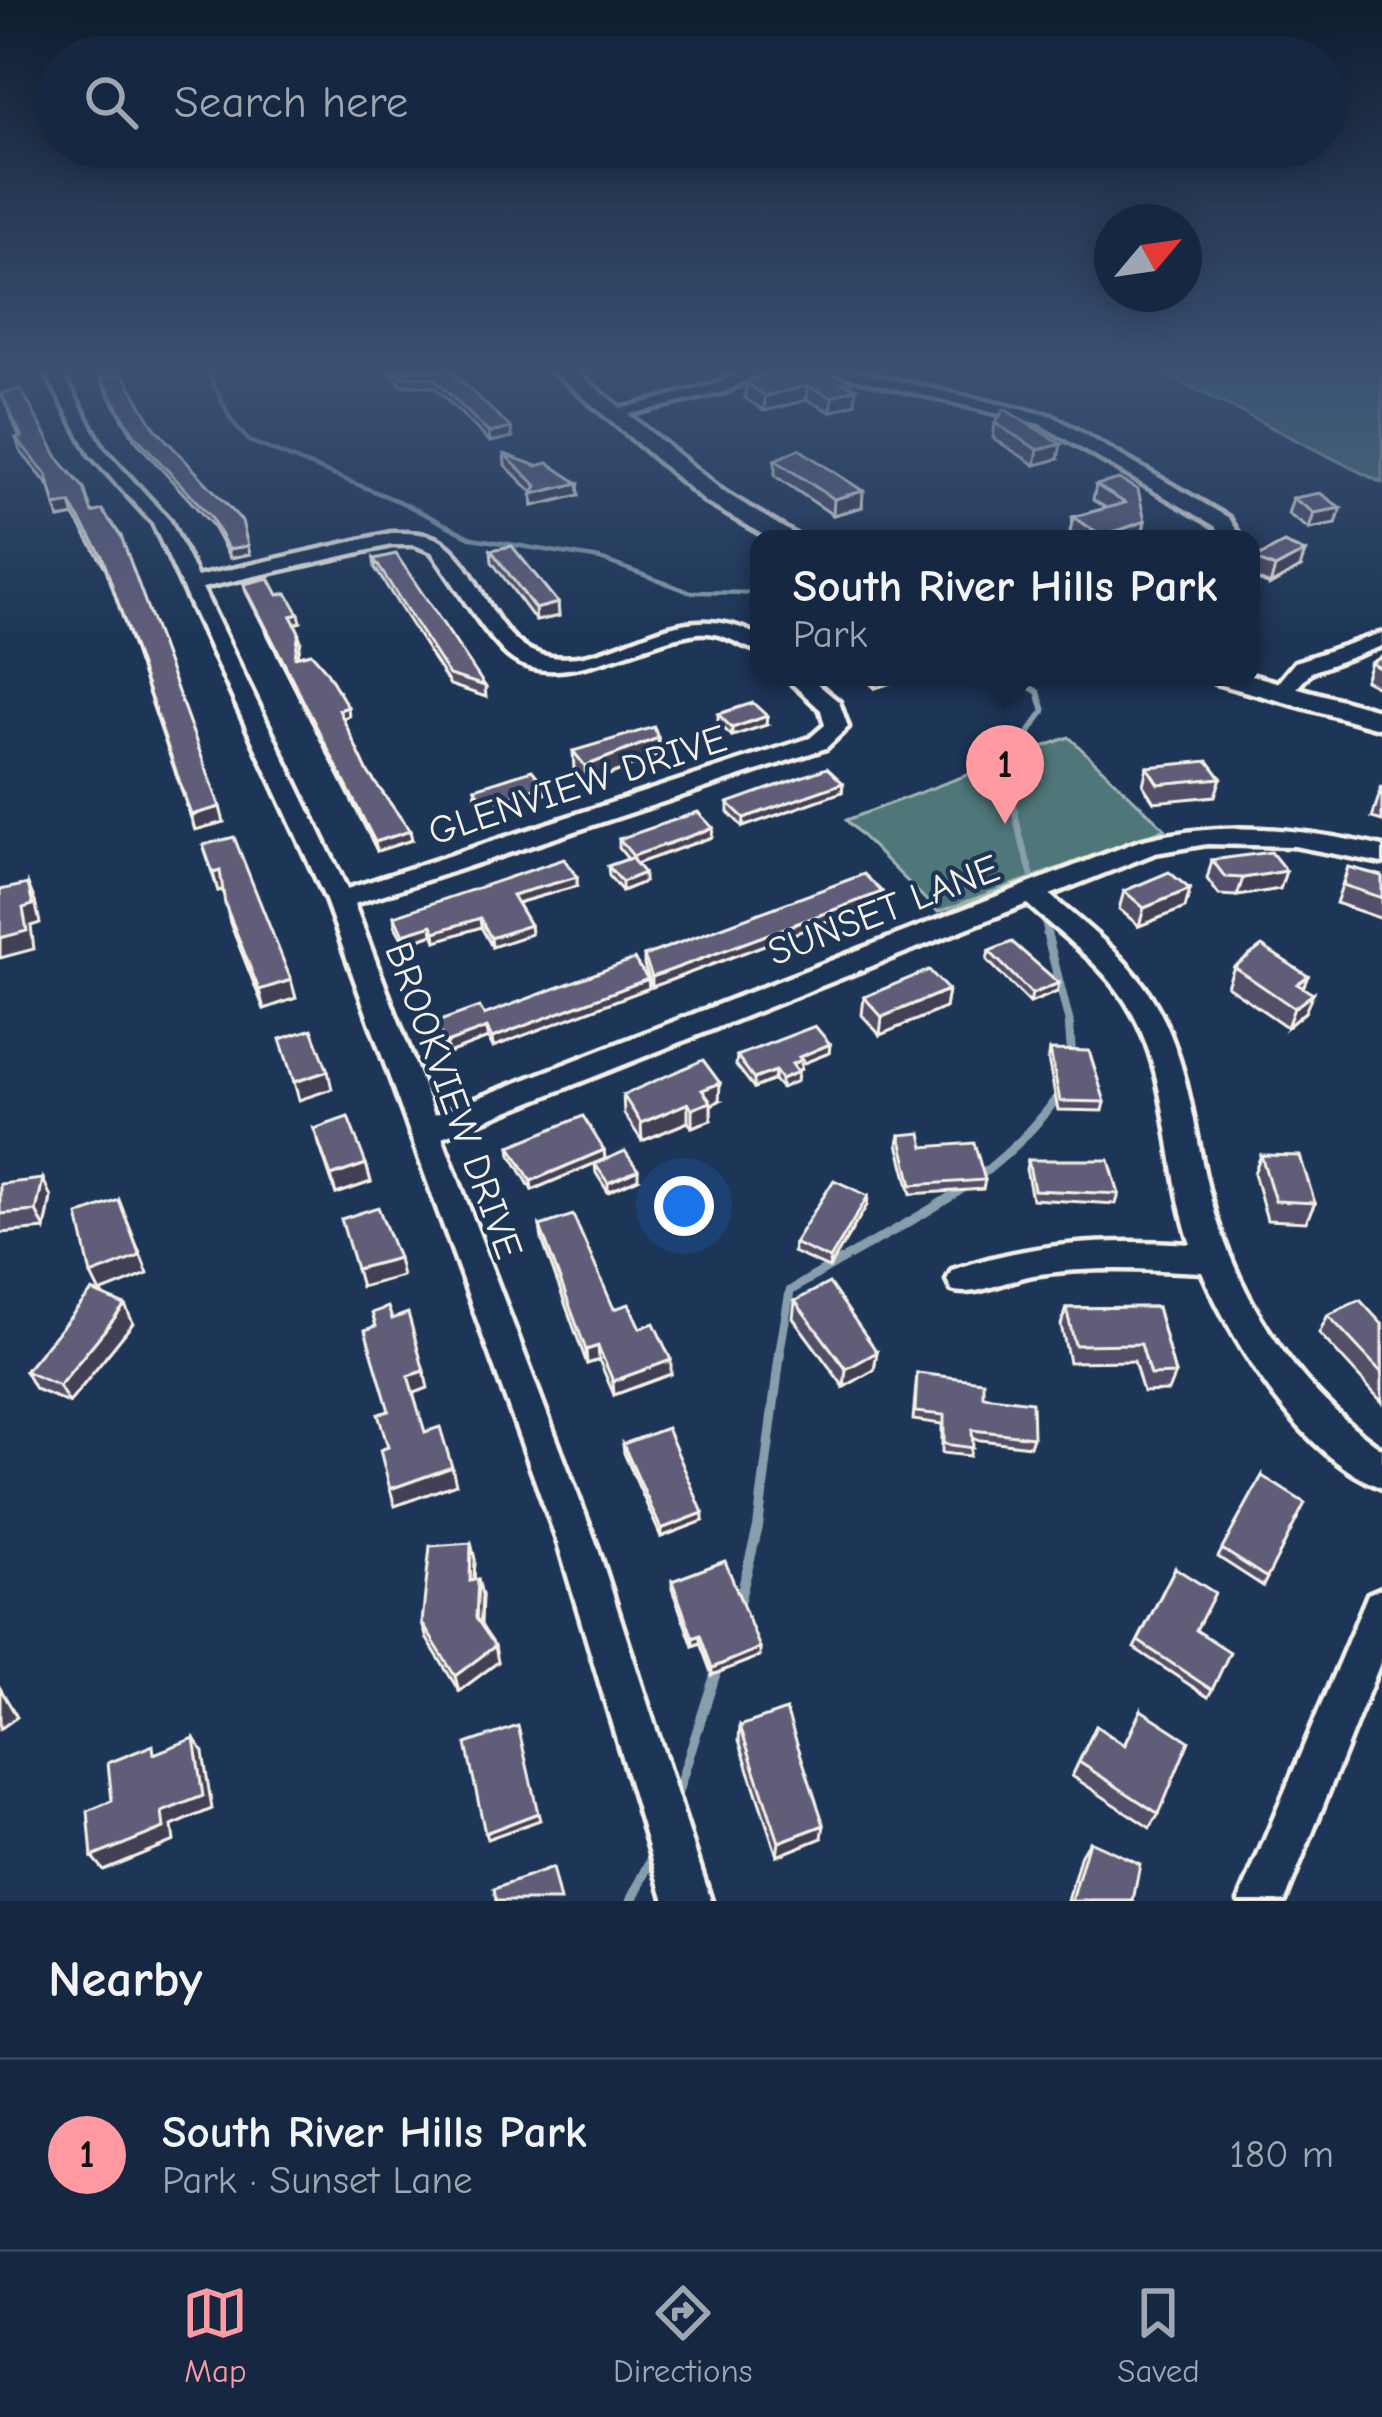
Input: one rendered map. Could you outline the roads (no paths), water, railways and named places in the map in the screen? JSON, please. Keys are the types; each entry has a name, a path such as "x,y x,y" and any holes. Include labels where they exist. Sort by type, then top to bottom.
{"main road":[{"path":"670,460 715,497 773,530"},
{"path":"1258,686 1382,720"}],"street":[{"name":"BROOKVIEW DRIVE","path":"105,460 161,521 339,900 578,1546 688,1901"},
{"path":"1115,460 1222,522 1227,530"},
{"path":"194,584 391,538 418,538 439,548 513,650 525,659 567,662 689,628 722,627 750,641"},
{"path":"1280,692 1304,667 1382,639"},
{"name":"GLENVIEW DRIVE","path":"339,900 818,743 837,727 831,707 806,686"},
{"name":"SUNSET LANE","path":"426,1131 1031,893 1189,837 1253,832 1322,840 1382,855"},
{"path":"1031,893 1115,972 1150,1017 1212,1258 1284,1386 1349,1450 1382,1471"},
{"path":"964,1280 1011,1261 1085,1252 1212,1258"},
{"path":"1262,1901 1382,1608"}],"waterway":[{"path":"295,460 403,503 472,538 600,559 690,592 750,593"},
{"path":"1028,686 1038,692 1044,711 1018,756 1013,798 1036,890"},
{"path":"1041,910 1048,937"},
{"path":"1047,934 1069,1021 1072,1059"},
{"path":"779,1356 790,1291 969,1184 1031,1130 1059,1095"},
{"path":"739,1603 758,1527 780,1353"},
{"path":"674,1803 717,1669"},
{"path":"631,1901 656,1851"}],"place":[{"name":"South River Hills Park","path":"1005,824"}]}
